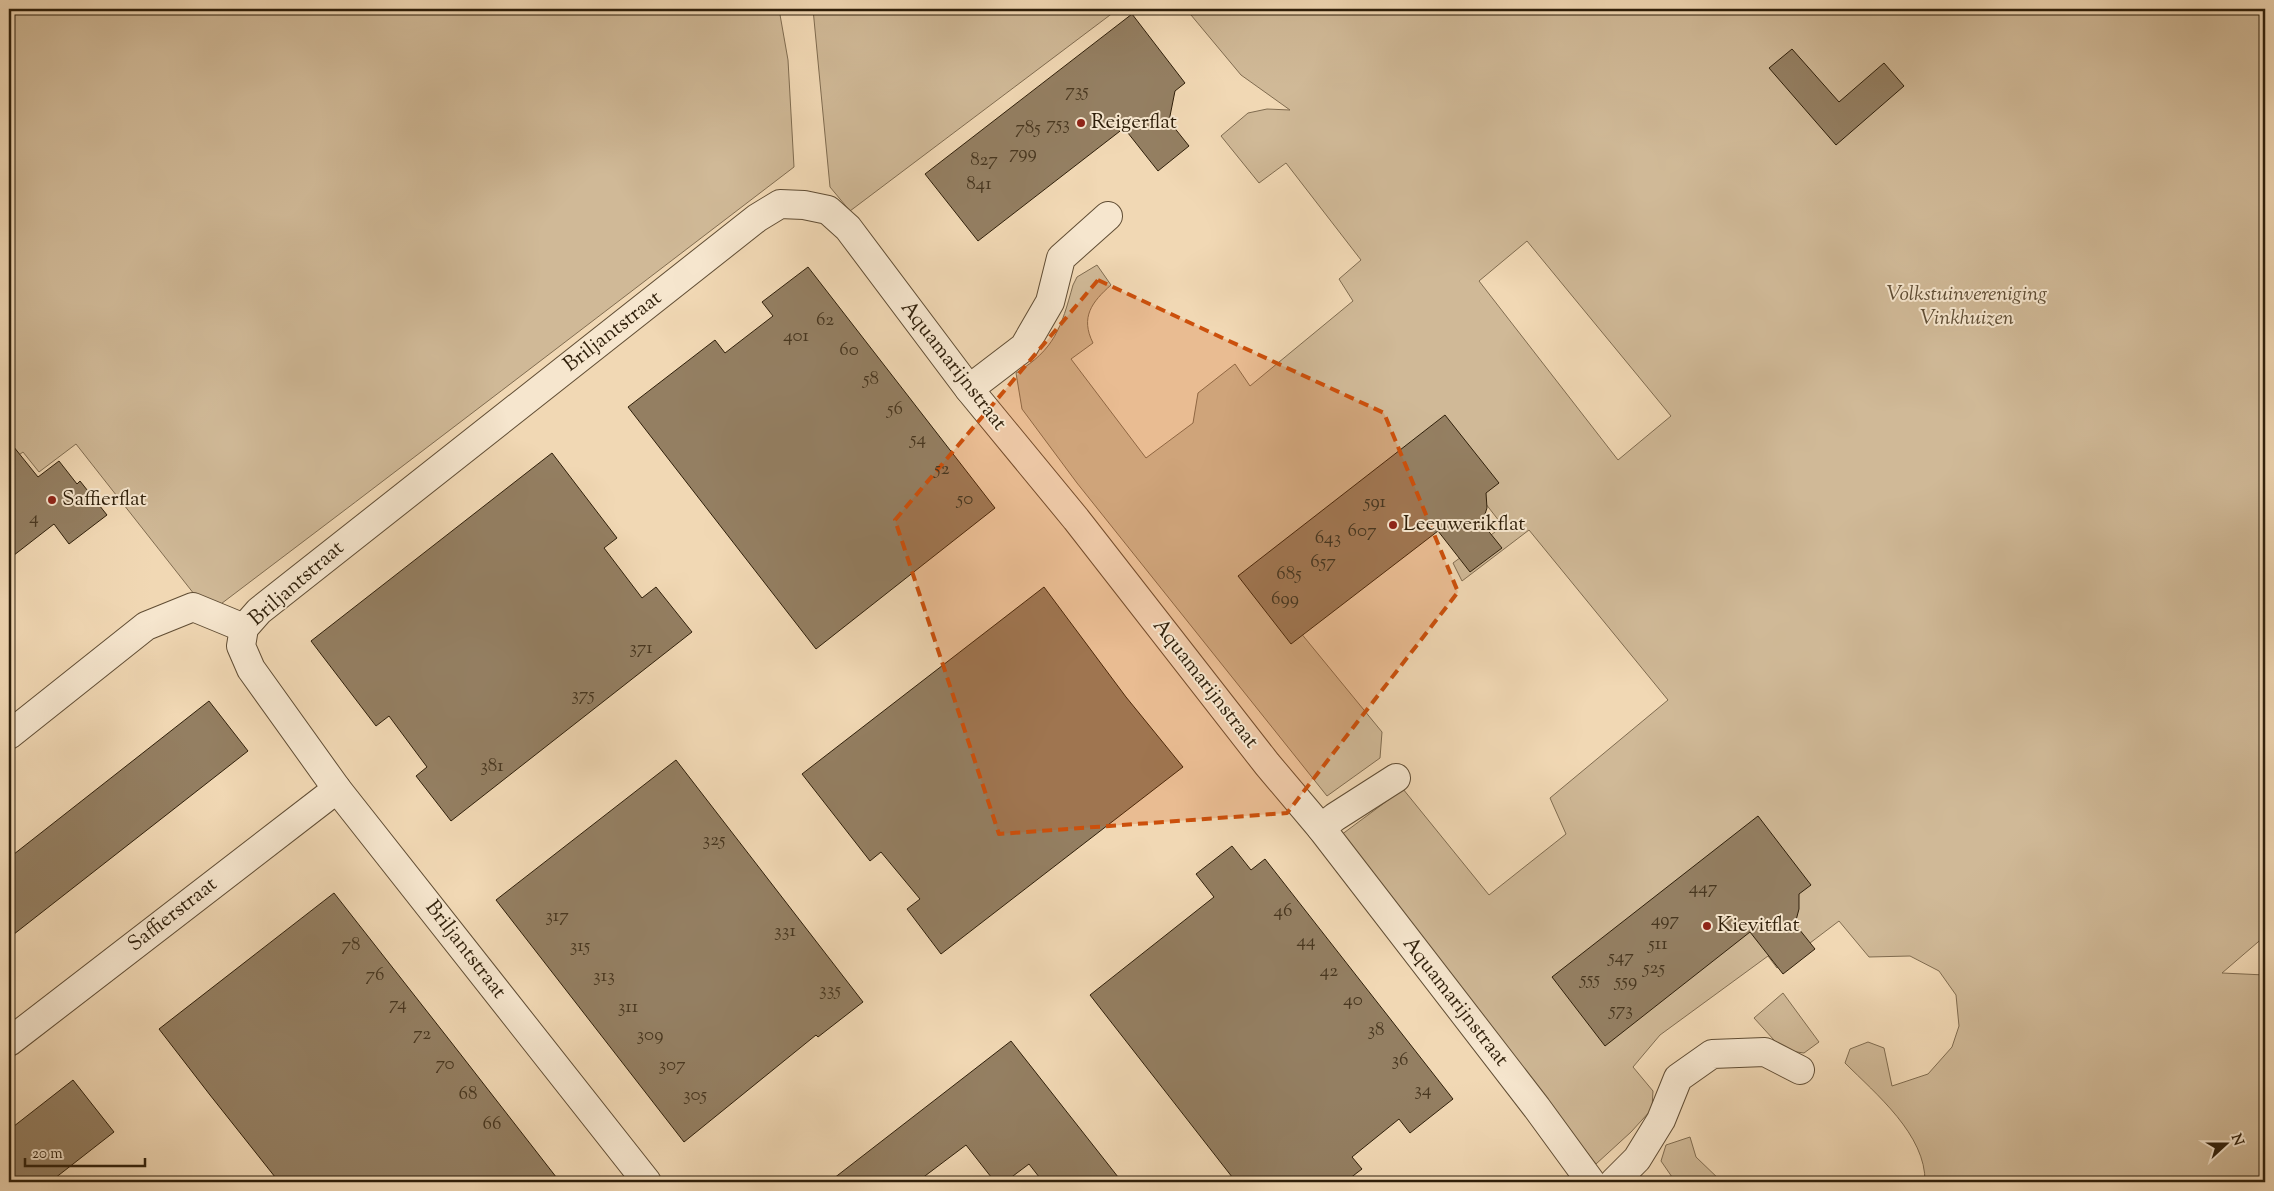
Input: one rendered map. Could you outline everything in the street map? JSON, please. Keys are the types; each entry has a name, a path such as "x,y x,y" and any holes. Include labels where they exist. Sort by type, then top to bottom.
{"street":[{"name":"Briljantstraat","path":"647,1182 337,789 251,669 241,646 244,628 259,611 277,596 757,218 780,204 804,205"},
{"name":"Aquamarijnstraat","path":"804,205 828,210 848,228 969,389 1082,527 1267,764 1321,828 1538,1108 1591,1182"},
{"path":"969,389 1024,347 1050,302 1061,258 1108,216"},
{"path":"9,735 146,626 193,607 244,628"},
{"path":"1321,828 1396,778"},
{"name":"Saffierstraat","path":"9,1042 337,789"},
{"path":"1614,1182 1637,1159 1661,1120 1678,1078 1712,1054 1765,1052 1800,1070"}],"highlighted area":[{"path":"1098,280 1384,413 1458,592 1287,813 999,834 895,520"}],"green space":[{"path":"9,9 779,9 788,60 794,167 209,613 76,444 39,472 23,452 9,462"},
{"path":"813,9 1118,9 850,211 830,187"},
{"name":"Volkstuinvereniging Vinkhuizen","path":"1186,9 2265,9 2265,936 2222,973 2265,975 2265,1182 1925,1182 1923,1165 1917,1148 1908,1132 1897,1116 1845,1063 1850,1049 1868,1042 1884,1048 1892,1086 1928,1074 1952,1047 1959,1026 1956,995 1939,971 1910,956 1869,957 1839,921 1777,968 1768,956 1660,1035 1633,1067 1653,1091 1652,1109 1631,1132 1596,1164 1341,835 1403,789 1489,895 1566,834 1550,798 1668,700 1529,530 1462,581 1453,563 1503,526 1475,490 1300,632 1382,732 1380,758 1327,796 1077,483 1022,409 1016,373 1040,355 1048,346 1065,314 1077,277 1097,265 1111,285 1098,298 1090,311 1088,325 1093,343 1071,359 1146,458 1193,423 1198,393 1235,364 1250,386 1353,301 1339,279 1361,260 1286,163 1259,183 1221,136 1248,113 1267,109 1290,110 1241,75","holes":["1527,241 1671,416 1618,460 1479,281"]},
{"path":"1783,993 1819,1042 1804,1053 1783,1050 1754,1018"},
{"path":"1690,1137 1696,1157 1722,1182 1666,1182 1672,1177 1661,1161 1666,1145"}],"building":[{"name":"Reigerflat","path":"1132,14 1185,83 1175,91 1169,121 1189,146 1158,171 1124,128 978,241 925,174"},
{"path":"1792,49 1839,102 1884,63 1904,86 1836,145 1769,68"},
{"path":"808,267 995,508 816,649 628,407 715,340 725,353 773,316 762,302"},
{"name":"Leeuwerikflat","path":"1445,415 1499,483 1486,493 1487,508 1482,523 1502,548 1470,572 1438,531 1291,644 1238,576"},
{"name":"Saffierflat","path":"9,441 38,477 59,461 77,484 80,481 107,515 69,544 54,524 9,559"},
{"path":"552,453 617,538 604,548 642,598 656,587 692,632 451,821 416,776 427,767 389,716 376,726 311,641"},
{"path":"1044,587 1126,697 1183,767 941,954 907,909 920,899 881,852 870,861 802,774"},
{"path":"209,701 248,751 9,938 9,858"},
{"path":"676,760 863,1002 818,1037 816,1035 684,1142 496,900"},
{"name":"Kievitflat","path":"1758,816 1811,885 1799,894 1799,909 1795,924 1815,949 1783,974 1750,932 1605,1046 1552,977"},
{"path":"1232,846 1251,870 1265,859 1453,1099 1410,1133 1399,1119 1352,1157 1362,1169 1345,1182 1236,1182 1090,995 1214,897 1196,874"},
{"path":"334,893 560,1182 279,1182 210,1095 159,1029"},
{"path":"1011,1041 1122,1182 1043,1182 1029,1164 1005,1182 995,1182 966,1145 917,1182 829,1182"},
{"path":"73,1080 114,1132 50,1182 9,1182 9,1130"}],"place":[{"name":"Reigerflat","path":"1081,123"},
{"name":"Saffierflat","path":"52,500"},
{"name":"Leeuwerikflat","path":"1393,525"},
{"name":"Kievitflat","path":"1707,926"}]}
